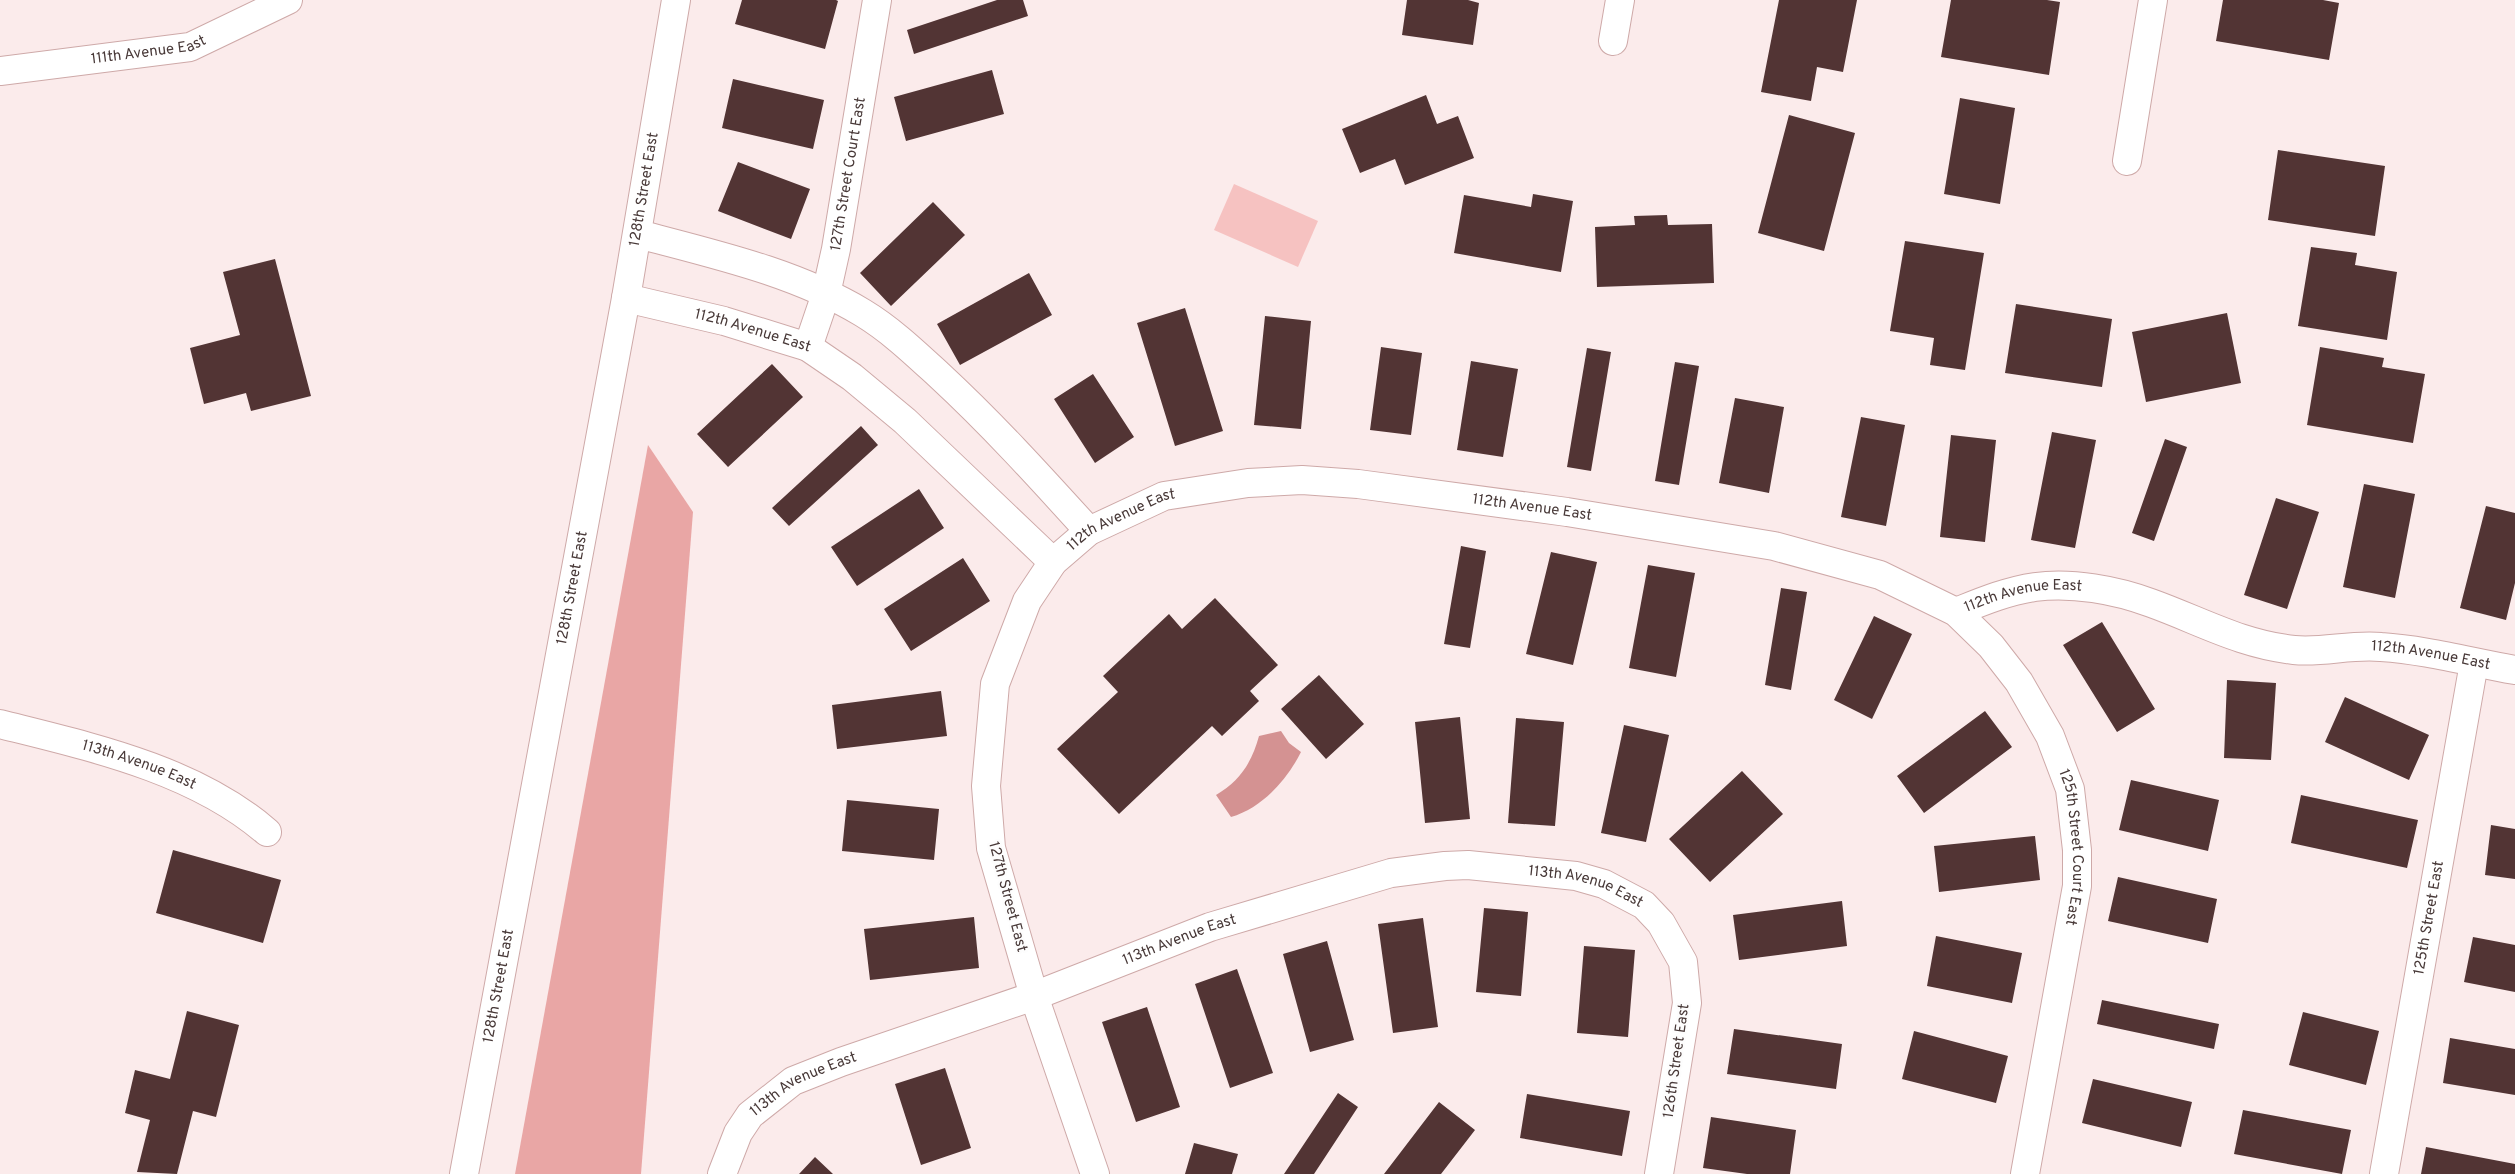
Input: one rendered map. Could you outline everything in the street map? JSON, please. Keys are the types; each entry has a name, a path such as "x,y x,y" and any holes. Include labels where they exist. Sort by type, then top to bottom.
{"street":[{"name":"111th Avenue East","path":"0,71 190,47 288,0"},
{"name":"128th Street East","path":"464,1174 638,234 676,0"},
{"name":"127th Street Court East","path":"808,347 826,294 836,249 877,0"},
{"path":"1613,41 1620,0"},
{"path":"2127,161 2153,0"},
{"path":"638,234 718,255 787,278 826,294 863,313 907,345 976,410 1089,531"},
{"name":"112th Avenue East","path":"626,298 724,321 808,347 852,377 906,421 1053,562 1089,531 1164,496 1257,482 1302,480 1358,484 1567,512 1774,546 1880,575 1956,612 2003,594 2036,587 2075,587 2118,593 2150,602 2242,641 2295,650 2323,650 2342,646 2406,649 2515,670"},
{"name":"127th Street East","path":"1053,562 1026,602 996,684 986,786 991,848 1034,996 1095,1174"},
{"name":"125th Street Court East","path":"1956,612 1991,646 2019,682 2050,736 2070,789 2077,850 2077,886 2025,1174"},
{"name":"125th Street East","path":"2384,1174 2474,663"},
{"name":"113th Avenue East","path":"0,724 152,768 201,788 242,810 267,832"},
{"name":"113th Avenue East","path":"727,1162 738,1133 750,1115 793,1081 840,1062 1034,996 1210,927 1391,873 1468,865 1576,876 1604,884 1644,905 1661,923"},
{"name":"126th Street East","path":"1659,1174 1688,1003 1682,962 1661,923"}],"shaded area":[{"path":"1234,184 1318,221 1298,267 1214,230"},
{"path":"648,445 693,512 641,1174 515,1174"},
{"path":"1281,731 1289,743 1301,752 1289,773 1263,800 1242,813 1231,817 1216,795 1232,784 1244,770 1253,754 1259,736"}],"building":[{"path":"742,0 838,1 825,49 735,24"},
{"path":"997,0 1023,0 1028,16 914,54 907,30"},
{"path":"1407,0 1468,0 1479,3 1473,45 1402,35"},
{"path":"1779,0 1857,0 1843,72 1817,67 1811,101 1761,92"},
{"path":"1951,0 2047,0 2060,2 2049,75 1941,57"},
{"path":"2223,0 2323,0 2339,3 2329,60 2216,41"},
{"path":"992,70 1004,114 906,141 894,97"},
{"path":"733,79 824,100 813,149 722,128"},
{"path":"1426,95 1437,124 1458,116 1474,158 1405,185 1395,159 1360,173 1342,129"},
{"path":"1960,98 2015,108 2000,204 1944,194"},
{"path":"1789,115 1855,133 1824,251 1758,233"},
{"path":"2278,150 2385,166 2375,236 2268,220"},
{"path":"738,162 810,189 791,239 718,211"},
{"path":"1533,194 1573,201 1561,272 1454,253 1464,195 1531,207"},
{"path":"933,202 965,235 891,306 860,273"},
{"path":"1667,215 1668,225 1712,224 1714,283 1597,287 1595,227 1635,225 1634,216"},
{"path":"1905,241 1984,253 1965,370 1930,365 1934,338 1890,331"},
{"path":"2311,247 2357,253 2355,265 2397,272 2387,340 2298,326"},
{"path":"275,259 311,396 251,411 246,393 204,404 190,348 240,335 223,272"},
{"path":"1029,273 1052,315 960,365 937,324"},
{"path":"2016,304 2112,319 2102,387 2005,373"},
{"path":"1185,308 1223,431 1175,446 1137,323"},
{"path":"2227,313 2241,383 2146,402 2132,332"},
{"path":"1265,316 1311,321 1301,429 1254,425"},
{"path":"1381,347 1422,353 1411,435 1370,430"},
{"path":"2320,347 2384,358 2382,367 2425,374 2413,443 2307,425"},
{"path":"1587,348 1611,352 1591,471 1567,467"},
{"path":"1471,361 1518,369 1503,457 1457,450"},
{"path":"1675,362 1699,366 1679,485 1655,481"},
{"path":"772,364 803,397 728,467 697,434"},
{"path":"1093,374 1134,437 1095,463 1054,399"},
{"path":"1735,398 1784,407 1769,493 1719,483"},
{"path":"1861,417 1905,425 1886,526 1841,517"},
{"path":"861,426 878,445 789,526 772,508"},
{"path":"2052,432 2096,440 2075,548 2031,540"},
{"path":"1951,435 1996,440 1985,542 1940,537"},
{"path":"2165,439 2187,447 2154,541 2132,533"},
{"path":"2364,484 2415,494 2395,598 2343,587"},
{"path":"919,489 944,528 857,586 831,547"},
{"path":"2276,498 2319,512 2287,609 2244,595"},
{"path":"2486,506 2515,513 2515,583 2506,620 2460,608"},
{"path":"1461,546 1486,551 1470,648 1444,644"},
{"path":"1551,552 1597,562 1573,665 1526,654"},
{"path":"963,558 990,601 911,651 884,609"},
{"path":"1648,565 1695,573 1676,677 1629,668"},
{"path":"1781,588 1807,592 1791,690 1765,685"},
{"path":"1215,598 1278,665 1250,691 1259,701 1222,736 1212,726 1119,814 1057,749 1118,692 1103,676 1169,614 1182,629"},
{"path":"1874,616 1912,634 1872,719 1834,700"},
{"path":"2102,622 2155,709 2117,732 2063,645"},
{"path":"1319,675 1364,724 1326,759 1281,709"},
{"path":"2227,680 2276,683 2271,760 2224,758"},
{"path":"941,691 947,736 837,749 832,705"},
{"path":"2345,697 2429,735 2409,780 2325,742"},
{"path":"1985,711 2012,747 1924,813 1897,776"},
{"path":"1460,717 1470,819 1425,823 1415,722"},
{"path":"1516,718 1564,722 1555,826 1508,823"},
{"path":"1624,725 1669,735 1646,842 1601,833"},
{"path":"1742,771 1783,814 1710,882 1669,839"},
{"path":"2131,780 2219,800 2208,851 2119,830"},
{"path":"2301,795 2418,820 2407,868 2291,843"},
{"path":"847,800 939,809 934,860 842,851"},
{"path":"2491,825 2515,829 2515,879 2485,875"},
{"path":"2035,836 2040,880 1939,892 1934,846"},
{"path":"173,850 281,880 263,943 156,913"},
{"path":"2118,877 2217,899 2208,943 2108,921"},
{"path":"1842,901 1847,946 1739,960 1733,915"},
{"path":"1484,908 1528,912 1521,996 1476,992"},
{"path":"974,917 979,968 870,980 864,929"},
{"path":"1423,918 1438,1027 1393,1033 1378,924"},
{"path":"1936,936 2022,953 2012,1003 1927,986"},
{"path":"2473,937 2515,945 2515,992 2464,982"},
{"path":"1327,941 1354,1040 1310,1052 1283,954"},
{"path":"1584,946 1635,950 1628,1037 1577,1033"},
{"path":"1237,969 1273,1073 1230,1088 1195,984"},
{"path":"2102,1000 2219,1024 2214,1049 2097,1024"},
{"path":"1147,1007 1180,1107 1136,1122 1102,1022"},
{"path":"187,1011 239,1025 216,1117 193,1111 177,1174 137,1172 150,1120 125,1113 135,1070 170,1079"},
{"path":"2303,1012 2379,1031 2366,1085 2289,1065"},
{"path":"1734,1029 1842,1044 1836,1089 1727,1074"},
{"path":"1914,1031 2008,1056 1996,1103 1902,1079"},
{"path":"2450,1038 2515,1049 2515,1095 2443,1083"},
{"path":"945,1068 971,1148 921,1165 895,1084"},
{"path":"2093,1079 2192,1102 2181,1147 2082,1123"},
{"path":"1338,1093 1358,1107 1314,1174 1284,1174"},
{"path":"1527,1094 1630,1111 1622,1156 1520,1138"},
{"path":"1439,1102 1475,1130 1441,1174 1384,1174"},
{"path":"2243,1110 2351,1130 2342,1174 2234,1154"},
{"path":"1711,1117 1796,1130 1790,1174 1747,1174 1703,1168"},
{"path":"1194,1143 1238,1154 1232,1174 1185,1174"},
{"path":"2426,1147 2515,1164 2515,1174 2421,1174"},
{"path":"815,1157 833,1174 799,1174"}]}
